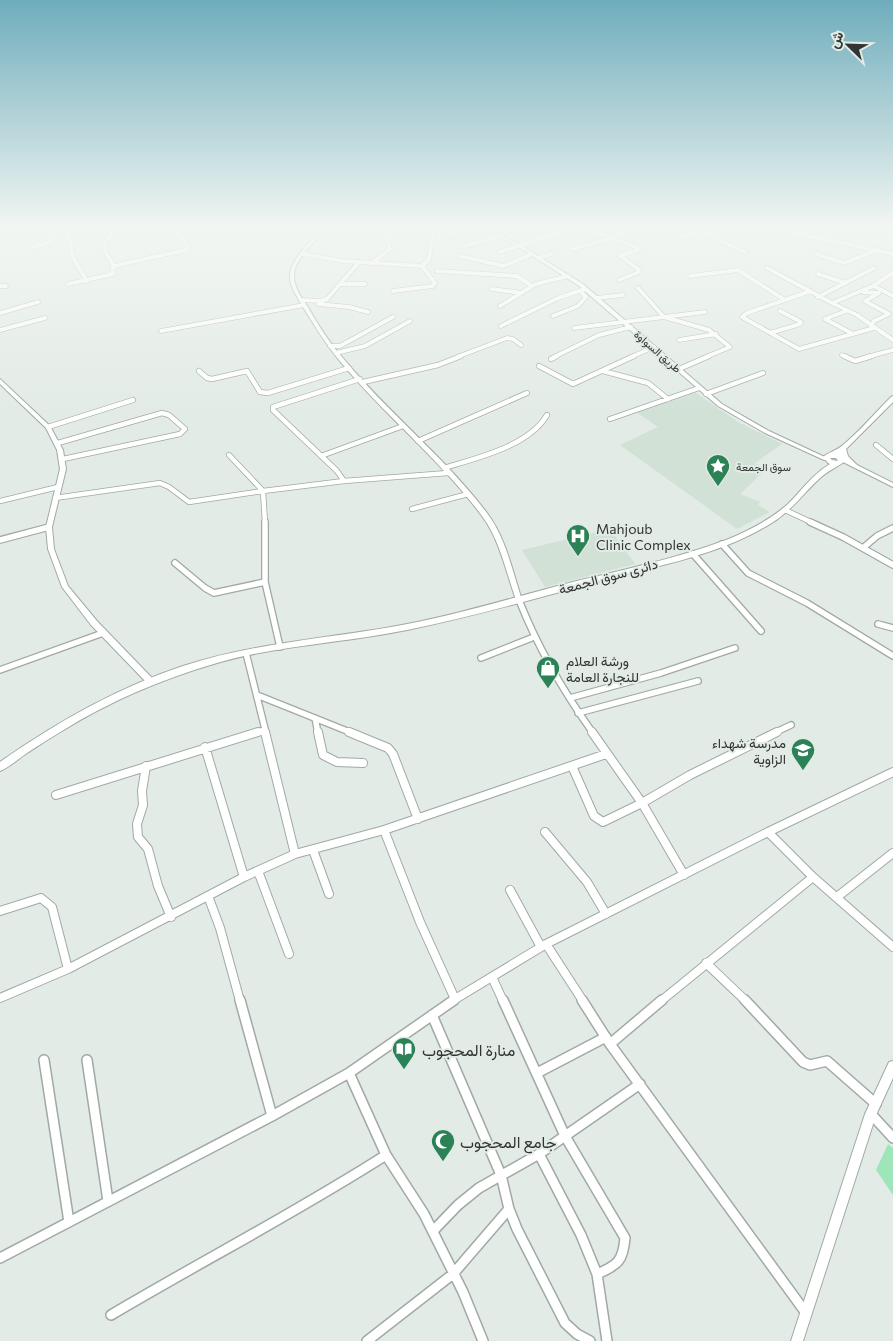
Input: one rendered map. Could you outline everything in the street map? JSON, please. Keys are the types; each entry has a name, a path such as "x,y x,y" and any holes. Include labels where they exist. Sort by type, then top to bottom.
{"main road":[{"path":"821,473 893,398"},
{"path":"816,452 845,457 857,467"},
{"path":"821,473 837,456"},
{"name":"دائرى سوق الجمعة","path":"0,767 80,714 108,699 150,681 206,662 280,647 408,627 693,554 745,536 785,510 821,473"}],"street":[{"path":"297,290 302,302 330,346 468,494 492,525 534,637 578,713 642,803 684,875"},
{"path":"161,331 302,302 324,300 334,290"},
{"path":"392,291 404,290"},
{"path":"495,290 522,294"},
{"path":"500,306 528,290"},
{"path":"501,326 558,298 583,290 586,297 578,306 553,316"},
{"name":"طريق السواوة","path":"583,290 597,298 625,321 706,394 760,429 816,452 837,456 893,485"},
{"path":"639,290 664,317 710,330 730,347 678,369"},
{"path":"769,290 786,300"},
{"path":"804,290 857,315 893,340"},
{"path":"818,297 833,290"},
{"path":"832,303 865,290"},
{"path":"880,290 893,296"},
{"path":"808,292 743,315 742,317 793,346 804,349 872,327"},
{"path":"860,292 879,293 865,301 889,314 874,321 872,327"},
{"path":"597,298 623,295"},
{"path":"0,313 38,302"},
{"path":"302,302 348,307 368,312"},
{"path":"770,333 800,324 801,322 780,311"},
{"path":"846,311 825,319 853,334"},
{"path":"574,328 706,312"},
{"path":"330,346 340,346 393,317"},
{"path":"0,330 45,318"},
{"path":"336,353 344,353 381,338 410,321"},
{"path":"551,359 567,349 599,335 631,327"},
{"path":"678,340 716,334"},
{"path":"344,481 273,410 273,407 362,381 438,365 507,338 513,338 521,345"},
{"path":"539,366 573,384 654,347"},
{"path":"842,355 855,361 893,350"},
{"path":"199,371 207,378 212,379 247,371 260,392 268,393 349,368"},
{"path":"603,371 648,383 668,399"},
{"path":"706,394 764,373"},
{"path":"0,381 48,427 58,443 63,459 49,527 51,549 65,587 103,633 150,681"},
{"path":"610,419 699,388"},
{"path":"418,442 527,393"},
{"path":"48,427 133,400"},
{"path":"58,443 162,413 169,414 185,429 180,434 63,459"},
{"path":"444,468 508,445 544,424 547,415"},
{"path":"321,456 403,426"},
{"path":"876,444 893,459"},
{"path":"229,456 263,491 266,546 265,582 280,647"},
{"path":"55,498 160,483 169,485 183,500 189,502 344,481 448,473"},
{"path":"0,501 58,487"},
{"path":"412,509 468,494"},
{"path":"785,510 863,548 893,565"},
{"path":"0,540 49,527"},
{"path":"863,548 877,536 893,528"},
{"path":"722,544 748,573 807,603 893,656"},
{"path":"693,554 760,631"},
{"path":"174,563 214,593 265,582"},
{"path":"878,624 893,628"},
{"path":"0,670 103,633"},
{"path":"481,658 534,637"},
{"path":"570,698 661,673 735,648"},
{"path":"246,653 295,854"},
{"path":"578,713 698,681"},
{"path":"257,695 388,748 393,754 418,819"},
{"path":"315,718 323,755 337,762 363,763"},
{"path":"572,766 594,816 604,822 642,803 690,775 791,725"},
{"path":"56,795 205,747 265,730"},
{"path":"205,747 244,877"},
{"path":"0,998 68,969 171,917 244,877 295,854 384,830 606,754"},
{"path":"146,766 142,791 143,804 137,824 138,836 148,849 158,886 171,917"},
{"path":"0,1258 272,1116 350,1072 455,999 544,946 768,832 893,772"},
{"path":"384,830 420,922 455,999"},
{"path":"545,832 587,882 606,914"},
{"path":"768,832 813,877 893,947"},
{"path":"313,850 329,894"},
{"path":"837,897 893,853"},
{"path":"258,871 289,954"},
{"path":"537,1073 608,1040 813,877"},
{"path":"510,890 544,946 608,1040 806,1314"},
{"path":"208,896 220,928 272,1116"},
{"path":"0,911 41,898 47,901 52,907 68,969"},
{"path":"706,963 746,1001 803,1062 810,1065 823,1060 827,1061 874,1109 893,1138"},
{"path":"492,976 565,1136 624,1238 624,1254 619,1264 596,1274"},
{"path":"432,1015 501,1175 509,1209 565,1323 577,1334 590,1341"},
{"path":"44,1060 69,1222"},
{"path":"87,1060 108,1201"},
{"path":"797,1341 874,1109 893,1066"},
{"path":"350,1072 386,1155 433,1231 472,1313 483,1341"},
{"path":"433,1231 458,1205 479,1188 539,1154 640,1084"},
{"path":"539,1154 581,1234 596,1274 607,1341"},
{"path":"111,1315 199,1262 338,1186 386,1155"},
{"path":"367,1341 453,1274 509,1209"}],"shaded area":[{"path":"695,392 738,422 782,444 755,463 766,469 740,494 760,502 758,505 770,512 737,529 620,445 658,427 636,412"},
{"name":"Mahjoub Clinic Complex","path":"610,529 635,564 545,587 522,550"}],"green space":[{"path":"888,1144 893,1148 893,1195 876,1170"}],"place":[{"name":"سوق الجمعة","path":"718,487"},
{"name":"Mahjoub Clinic Complex","path":"578,557"},
{"name":"ورشة العلام للنجارة العامة","path":"548,689"},
{"name":"مدرسة شهداء الزاوية","path":"803,771"},
{"name":"منارة المحجوب","path":"404,1070"},
{"name":"جامع المحجوب","path":"443,1162"}]}
